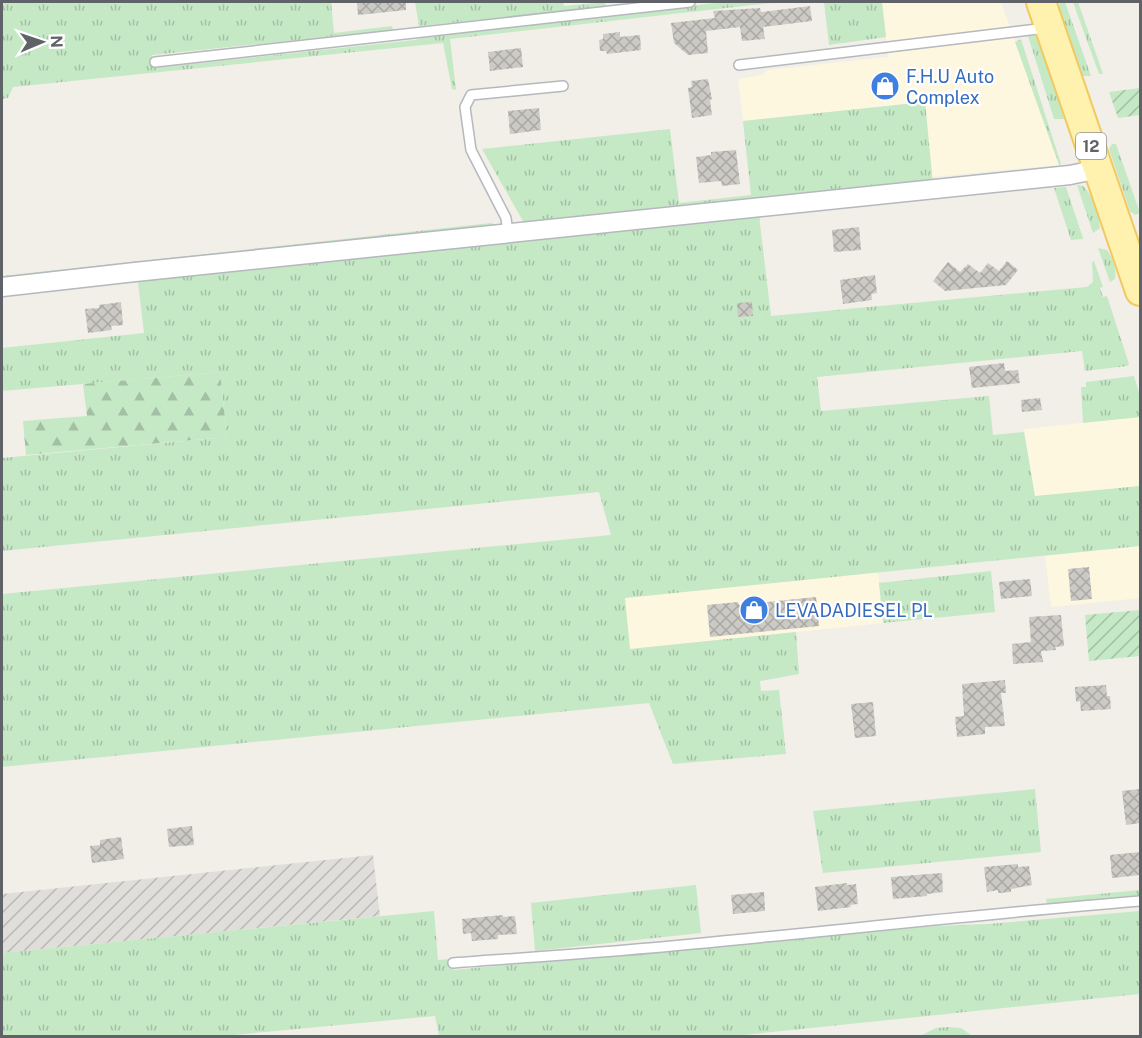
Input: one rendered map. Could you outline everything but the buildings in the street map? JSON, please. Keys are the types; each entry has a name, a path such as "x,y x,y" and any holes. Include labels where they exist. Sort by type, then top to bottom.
{"main road":[{"name":"12","path":"1041,2 1140,291"}],"street":[{"path":"2,287 1070,175 1098,169"}],"lane":[{"path":"155,62 690,2"},
{"path":"739,64 1050,28"},
{"path":"508,233 506,218 471,150 465,106 471,95 563,86"},
{"path":"453,963 695,944 964,918 1009,911 1140,901"}],"shaded area":[{"name":"F.H.U Auto Complex","path":"882,2 1001,2 1059,165 932,177 925,102 743,121 738,79 762,75 768,70 888,57"},
{"path":"1140,417 1140,486 1035,497 1024,429"},
{"path":"1140,546 1140,598 1051,607 1045,556"},
{"name":"LEVADADIESEL PL","path":"878,572 883,623 630,649 624,597"},
{"path":"373,855 380,916 2,953 2,894"}],"green space":[{"path":"2,2 331,2 334,33 392,26 393,30 152,55 154,68 415,40 724,2 780,2 450,39 456,90 452,89 443,43 13,87 8,98 2,99"},
{"path":"415,2 563,2 564,6 605,2 606,7 419,26"},
{"path":"824,2 882,2 886,37 829,45"},
{"path":"1060,2 1065,2 1091,76 1082,74 1058,10"},
{"path":"1073,2 1078,2 1103,74 1099,74"},
{"path":"1034,35 1040,40 1064,119 1054,119 1028,36"},
{"path":"1021,39 1061,164 1059,165 1015,42"},
{"path":"1140,88 1140,115 1118,118 1109,92"},
{"path":"925,102 933,184 524,223 482,149 670,129 679,203 751,195 743,121"},
{"path":"1112,144 1116,144 1140,213 1135,215 1130,211 1109,149"},
{"path":"1077,185 1083,186 1097,211 1100,228 1093,233"},
{"path":"1066,187 1083,239 1071,240 1054,188"},
{"path":"759,216 771,316 1087,287 1093,282 1092,262 1094,261 1103,287 1100,288 1103,297 1107,296 1129,364 1127,366 1085,371 1082,351 817,377 821,411 989,396 993,435 1024,432 1035,496 1140,486 1140,546 625,598 630,649 796,632 799,674 760,681 761,691 779,690 786,754 673,764 649,703 2,767 2,594 611,535 599,492 2,551 2,458 227,437 220,372 2,391 2,348 144,333 138,282 148,277"},
{"path":"491,223 499,226 2,282 2,276"},
{"path":"1098,248 1107,250 1114,264 1115,279 1110,282"},
{"path":"220,372 227,437 26,455 23,421 87,416 83,384"},
{"path":"1134,376 1140,396 1140,417 1083,423 1081,387 1086,387 1086,382"},
{"path":"991,571 995,612 883,623 879,583"},
{"path":"1140,610 1140,656 1089,661 1085,615"},
{"path":"1035,789 1041,852 823,873 813,811"},
{"path":"696,885 701,933 535,951 531,903"},
{"path":"1140,890 1140,895 1047,904 1046,899"},
{"path":"434,911 438,960 452,959 453,970 936,926 988,924 1140,911 1140,994 734,1036 439,1036 435,1016 223,1036 2,1036 2,953"},
{"path":"936,1028 961,1028 972,1036 920,1036"}],"place":[{"name":"F.H.U Auto Complex","path":"885,86"},
{"name":"LEVADADIESEL PL","path":"754,610"}]}
